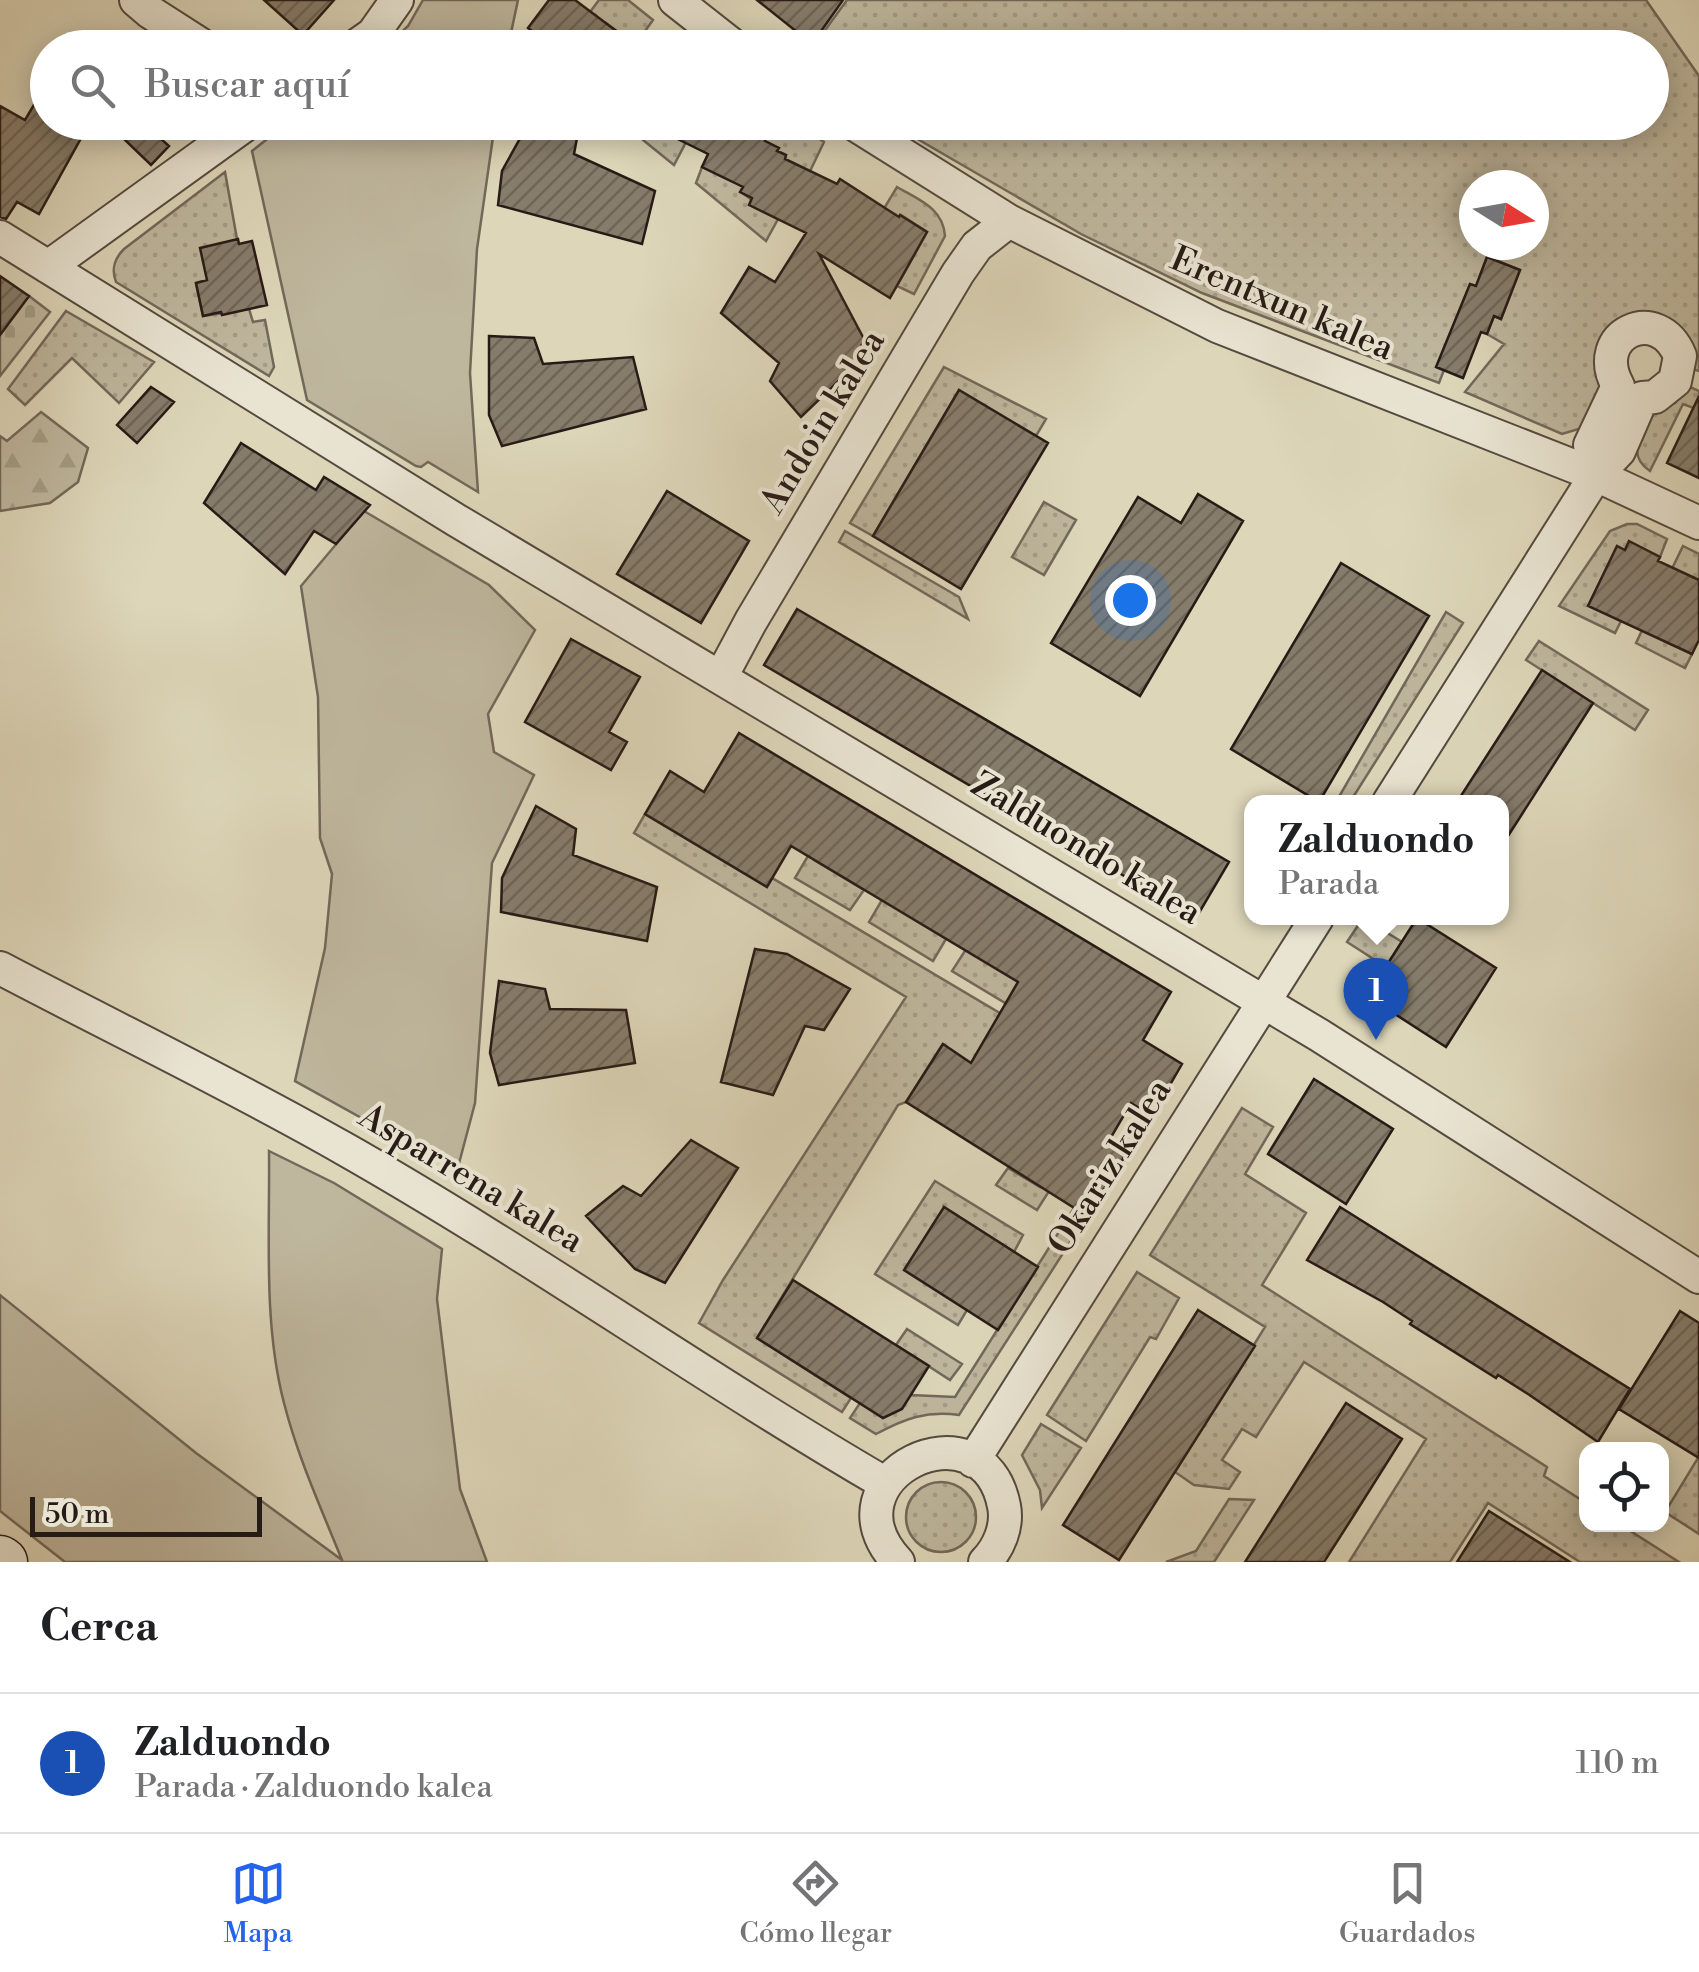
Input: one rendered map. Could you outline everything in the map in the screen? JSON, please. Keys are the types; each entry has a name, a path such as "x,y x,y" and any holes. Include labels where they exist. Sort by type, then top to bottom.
{"street":[{"path":"136,0 178,30"},
{"path":"375,30 397,0"},
{"path":"675,0 713,30"},
{"path":"48,266 224,140"},
{"name":"Erentxun kalea","path":"880,140 1008,221 1218,326 1596,475 1699,523"},
{"name":"Andoin kalea","path":"721,678 958,273 978,246 1008,221"},
{"name":"Zalduondo kalea","path":"0,237 426,500 1264,1002 1699,1277"},
{"path":"1393,795 1596,475"},
{"name":"Okariz kalea","path":"973,1460 1312,925"},
{"name":"Asparrena kalea","path":"0,968 344,1148 886,1484"},
{"path":"898,1562 887,1551 878,1529 878,1506 886,1484 902,1465 925,1454 949,1452 973,1460 1000,1490 1004,1530 995,1559"}],"green space":[{"path":"423,0 518,0 512,30 404,30"},
{"path":"599,0 628,0 653,20 646,30 615,30 606,23 600,30 576,30"},
{"path":"847,0 1646,0 1667,30 825,30"},
{"path":"1669,33 1699,76 1699,371 1692,369 1636,315 1615,322 1600,339 1596,363 1600,391 1582,428 1562,434 1465,392 1504,344 1487,334 1494,316 1501,319 1520,270 1495,260 1549,260 1549,170 1459,170 1459,260 1486,260 1476,286 1470,284 1437,367 1444,370 1439,383 1202,293 1081,234 919,140 1669,140"},
{"path":"266,140 493,140 477,249 470,373 478,492 428,462 416,466 307,400 252,151"},
{"path":"643,140 687,140 674,165"},
{"path":"765,141 824,142 800,192 803,168 785,159 786,155"},
{"path":"702,167 731,181 746,180 741,192 778,219 766,241 696,183"},
{"path":"225,172 237,239 207,280 196,284 203,316 249,309 253,322 265,320 274,367 269,376 116,282 114,277 114,264 124,249"},
{"path":"897,187 935,212 945,236 914,294 897,286 927,232 901,215 868,267 854,258"},
{"path":"29,296 50,312 0,376 0,335"},
{"path":"66,311 154,362 119,403 72,358 25,405 8,389"},
{"path":"944,367 1046,419 1036,436 959,390 873,536 850,523"},
{"path":"1688,386 1699,391 1699,410 1683,404 1650,471 1637,452 1647,414 1675,403"},
{"path":"41,412 88,448 78,482 50,503 0,511 0,436 7,441"},
{"path":"1044,502 1076,520 1044,575 1012,557"},
{"path":"364,511 489,585 535,630 488,714 494,752 534,775 492,863 475,1103 457,1171 295,1081 325,948 332,874 320,838 318,697 301,586"},
{"path":"1637,524 1667,539 1660,557 1629,542 1625,550 1617,547 1589,605 1621,621 1615,633 1559,606 1610,531"},
{"path":"845,531 959,597 968,619 839,542"},
{"path":"1683,546 1699,554 1699,580 1664,641 1692,654 1685,668 1636,643"},
{"path":"1446,612 1463,623 1354,795 1340,795"},
{"path":"1539,641 1648,710 1635,730 1526,660"},
{"path":"645,814 766,886 772,878 1020,1025 1099,1113 1037,1210 996,1185 1008,1168 1040,1187 1076,1130 942,1045 906,1102 898,1105 757,1338 851,1398 842,1412 699,1323 906,997 634,833"},
{"path":"812,849 814,860 864,890 850,910 795,878"},
{"path":"886,893 946,939 933,961 869,922"},
{"path":"1358,925 1374,925 1402,942 1386,967 1347,942"},
{"path":"970,943 1024,985 1045,1027 952,971"},
{"path":"1242,1108 1273,1127 1245,1174 1306,1213 1262,1285 1547,1467 1544,1476 1579,1498 1579,1532 1632,1532 1679,1562 1580,1562 1488,1503 1450,1562 1349,1562 1426,1439 1304,1362 1256,1437 1242,1429 1222,1460 1240,1472 1229,1489 1194,1485 1175,1472 1265,1327 1150,1255"},
{"path":"269,1151 334,1183 442,1249 437,1299 460,1489 487,1562 65,1562 0,1511 0,1295 196,1453 342,1560 296,1443 277,1373 269,1278"},
{"path":"935,1181 1023,1235 1014,1252 944,1207 967,1310 958,1325 875,1274"},
{"path":"1074,1208 1087,1216 959,1415 916,1417 876,1434 850,1418 860,1403 883,1418 911,1395 955,1397"},
{"path":"1137,1272 1179,1298 1156,1339 1150,1337 1086,1441 1047,1415"},
{"path":"907,1329 962,1364 950,1380 896,1345"},
{"path":"1041,1424 1081,1448 1042,1508 1040,1490 1022,1455"},
{"path":"1699,1458 1699,1534 1669,1515 1669,1505"},
{"path":"941,1482 955,1484 966,1492 974,1503 974,1531 966,1542 955,1550 941,1552 927,1550 916,1542 908,1531 906,1517 908,1503 916,1492 927,1484"},
{"path":"1229,1499 1254,1500 1214,1562 1166,1562 1196,1551"}],"building":[{"path":"264,0 334,0 307,30 297,30"},
{"path":"549,0 575,0 615,30 531,30 528,28"},
{"path":"757,0 843,0 822,30 794,30"},
{"path":"0,106 25,120 30,112 30,140 80,140 39,214 17,202 6,219 0,217"},
{"path":"125,140 162,140 169,146 151,165"},
{"path":"519,140 577,140 574,154 655,191 642,244 498,205 502,171"},
{"path":"680,140 766,140 779,148 777,151 786,155 785,159 837,184 840,179 927,232 890,298 819,254 864,339 853,367 801,417 770,381 779,363 721,313 749,267 775,282 806,233 749,205 752,198 740,192 743,187 702,167 708,154"},
{"path":"238,239 239,244 252,241 267,305 203,316 196,283 207,280 200,248"},
{"path":"1486,260 1520,270 1501,319 1494,316 1487,334 1481,332 1463,378 1436,367 1470,284 1476,286"},
{"path":"0,276 29,296 0,335"},
{"path":"489,336 534,338 543,364 633,357 646,409 502,446 489,415"},
{"path":"151,387 174,402 137,443 117,425"},
{"path":"959,390 1048,443 961,589 873,536"},
{"path":"1699,396 1699,478 1667,463"},
{"path":"241,443 316,490 324,477 370,505 336,544 314,531 285,574 204,503"},
{"path":"667,491 749,541 701,623 617,574"},
{"path":"1198,494 1243,521 1140,696 1051,643 1138,497 1181,523"},
{"path":"1629,541 1660,557 1658,561 1699,580 1699,640 1692,654 1588,606 1617,546 1625,550"},
{"path":"1341,563 1429,616 1323,795 1307,795 1231,749"},
{"path":"797,609 1229,862 1196,918 764,665"},
{"path":"571,639 640,677 609,732 627,742 611,770 525,722"},
{"path":"1542,670 1593,703 1509,834 1509,795 1462,795"},
{"path":"739,733 1171,992 1143,1040 1182,1064 1152,1116 1131,1103 1107,1144 1125,1156 1087,1216 906,1102 943,1044 971,1063 1018,982 791,846 767,887 645,814 670,771 704,792"},
{"path":"536,806 576,829 573,855 657,887 647,941 501,912 502,878"},
{"path":"1413,925 1428,925 1496,968 1446,1047 1367,996"},
{"path":"755,949 787,954 850,989 824,1030 805,1026 773,1095 721,1082"},
{"path":"499,981 545,989 550,1009 626,1010 635,1063 499,1085 490,1053"},
{"path":"1314,1079 1393,1129 1346,1204 1268,1154"},
{"path":"691,1140 738,1168 665,1283 635,1269 586,1216 623,1186 641,1196"},
{"path":"944,1207 1038,1267 998,1330 904,1270"},
{"path":"1340,1207 1630,1389 1598,1442 1498,1375 1496,1378 1410,1324 1412,1321 1383,1302 1307,1260"},
{"path":"793,1280 929,1366 902,1409 883,1418 757,1338"},
{"path":"1198,1310 1255,1346 1119,1560 1063,1525"},
{"path":"1680,1311 1699,1323 1699,1458 1619,1409"},
{"path":"1346,1403 1402,1439 1354,1515 1324,1562 1245,1562"},
{"path":"1489,1511 1570,1562 1457,1562"}],"place":[{"name":"Zalduondo","path":"1376,1040"}]}
